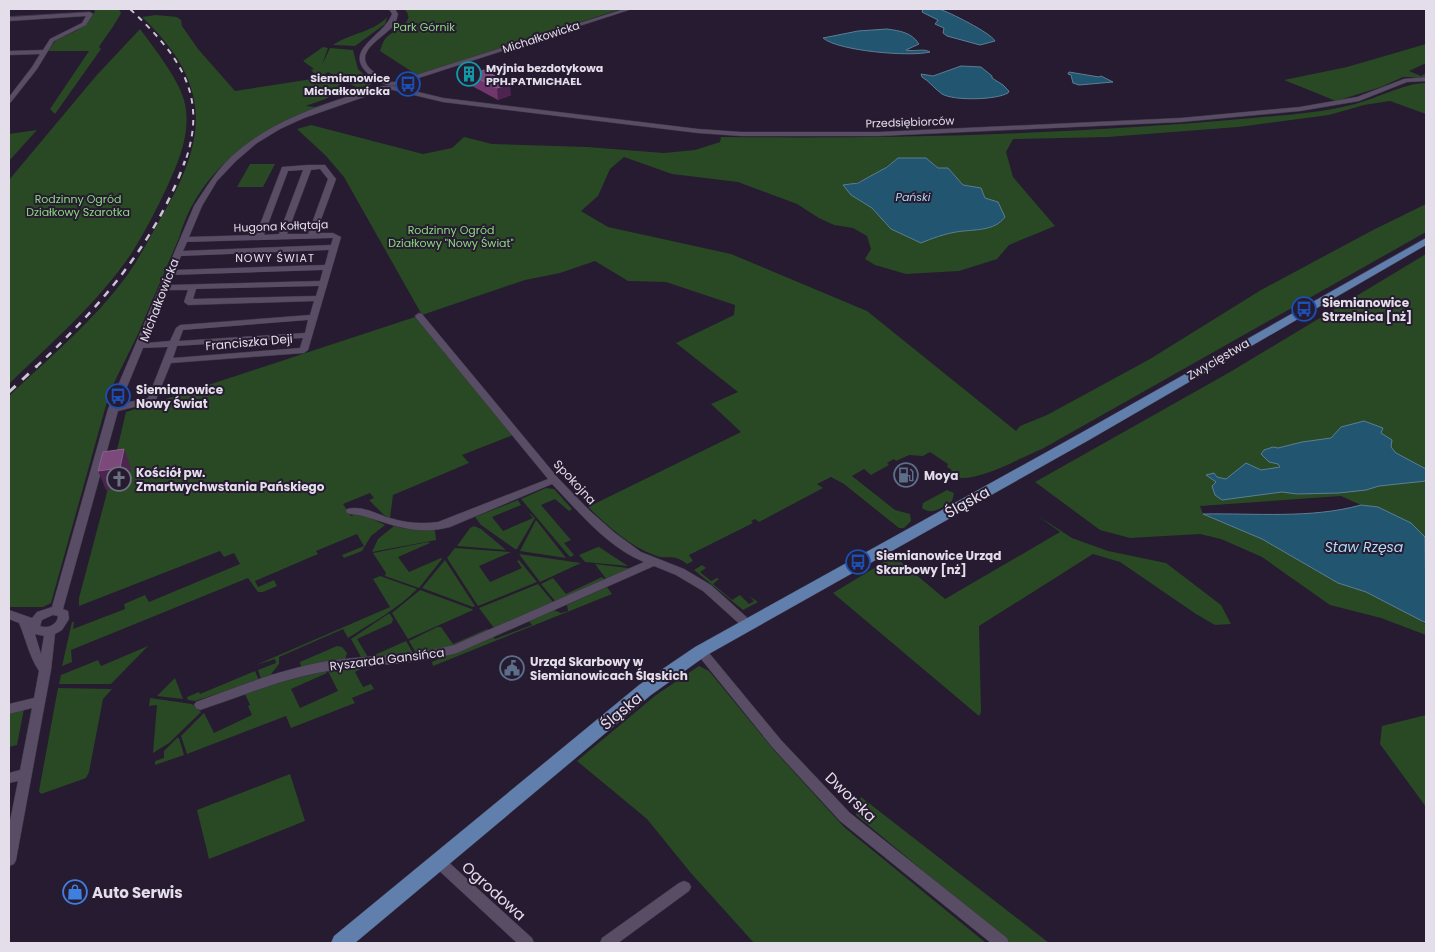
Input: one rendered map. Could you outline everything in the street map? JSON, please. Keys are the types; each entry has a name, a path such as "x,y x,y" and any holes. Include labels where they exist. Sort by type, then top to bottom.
{"main road":[{"name":"Zwycięstwa","path":"1010,478 1426,241"},
{"name":"Śląska","path":"341,943 646,690 701,651 1010,478"}],"street":[{"path":"389,86 367,70 363,56 368,44 394,22 395,14 392,9"},
{"name":"Michałkowicka","path":"50,631 64,621 64,614 58,611 113,409 198,206 212,182 227,165 249,144 295,118 629,9"},
{"path":"9,19 90,14 84,24 52,40 46,52 9,101"},
{"path":"9,53 46,52"},
{"name":"Przedsiębiorców","path":"389,86 443,100 698,131 741,134 879,134 1165,121 1264,113 1341,103 1368,96 1406,80 1426,79"},
{"path":"282,237 308,167"},
{"path":"259,238 285,169 322,167 332,179 311,235"},
{"name":"Hugona Kołłątaja","path":"183,240 336,235 338,237 329,268 307,334"},
{"path":"177,254 334,247"},
{"path":"169,273 329,268"},
{"path":"164,288 323,283"},
{"path":"193,287 188,302 319,298"},
{"name":"Spokojna","path":"419,316 554,480 611,536 638,555 680,572 706,588 748,625"},
{"name":"Franciszka Deji","path":"174,344 180,328 313,317"},
{"name":"Franciszka Deji","path":"141,346 307,334 304,350 168,361"},
{"path":"113,409 152,400 174,344"},
{"path":"352,511 364,511 402,525 434,527 446,524 554,480"},
{"name":"Ryszarda Gansińca","path":"200,705 262,682 326,666 434,655 457,649 652,562"},
{"path":"29,621 42,614 58,611"},
{"path":"9,614 29,621 37,630 50,631 45,670 9,860"},
{"path":"29,621 36,658 45,670"},
{"name":"Dworska","path":"701,651 777,744 845,817 1002,943"},
{"path":"9,709 38,702"},
{"path":"9,778 24,774"},
{"name":"Ogrodowa","path":"438,862 527,943"},
{"path":"607,943 684,887"}],"green space":[{"path":"94,9 119,9 121,13 99,47 101,49 55,114 50,109 89,51 48,51 56,40 78,30 95,12"},
{"name":"Park Górnik","path":"404,9 621,9 417,75 380,51 386,38 407,22 408,14"},
{"path":"156,15 177,17 181,20 182,26 198,49 235,91 325,77 336,81 341,86 330,96 306,106 315,107 339,99 287,120 263,133 220,167 203,188 189,211 138,334 110,391 51,603 43,607 9,607 9,396 86,323 128,274 166,209 190,155 195,131 195,108 190,85 180,63 164,40 142,17"},
{"path":"387,17 385,24 355,46 333,45 376,26"},
{"name":"Rodzinny Ogród Działkowy Szarotka","path":"140,29 166,65 178,86 185,104 186,126 180,157 151,220 120,269 91,304 9,384 9,180 96,76"},
{"path":"1426,44 1426,63 1409,71 1421,76 1426,73 1426,77 1403,77 1381,87 1336,101 1284,80 1347,67"},
{"path":"323,47 328,48 322,65 330,48 353,50 358,69 371,81 370,86 356,87 328,72 324,75 314,76 315,74 311,70 314,69 303,61"},
{"name":"Rodzinny Ogród Działkowy \"Nowy Świat\"","path":"1426,83 1426,114 1390,101 1364,105 1329,115 1238,127 1108,137 1013,139 1006,152 1013,177 1055,226 1009,245 997,259 959,271 906,274 875,265 865,259 871,249 867,236 853,228 834,225 797,204 738,182 672,174 624,157 610,169 598,196 581,211 608,227 731,254 867,311 1016,431 1020,426 1047,415 1150,359 1261,290 1426,204 1426,232 1042,449 994,470 967,478 956,478 947,474 952,470 947,467 948,464 930,452 923,456 909,455 896,461 894,459 887,463 889,465 871,475 864,469 852,476 895,510 910,514 911,521 904,528 899,528 844,484 831,477 817,484 823,488 759,522 755,519 751,521 753,523 689,555 693,561 687,564 674,557 659,557 636,546 611,528 588,507 741,432 711,404 738,392 676,343 734,315 735,305 666,282 628,281 595,261 560,273 525,280 422,315 344,177 326,156 297,129 311,125 423,154 452,148 464,137 492,144 587,147 664,153 695,150 720,142 721,137 921,136 1054,132 1278,116 1339,108 1417,84","holes":["898,158 926,158 938,168 948,168 963,185 981,188 985,198 1005,217 989,228 952,233 921,243 891,229 872,208 851,195 844,185 858,182 886,167"]},
{"path":"37,130 9,161 9,134"},
{"path":"250,164 275,164 263,187 237,187"},
{"path":"1426,254 1426,550 1390,514 1378,507 1361,505 1341,496 1200,506 1203,514 1262,539 1338,583 1366,592 1419,619 1426,625 1426,635 1381,618 1330,605 1262,557 1221,539 1200,534 1130,538 1100,530 1035,482 1230,372"},
{"path":"415,317 513,435 462,455 469,463 393,495 390,518 384,515 369,500 374,498 370,493 343,504 351,516 360,513 385,525 371,536 362,551 344,558 342,555 364,546 357,534 316,551 318,554 255,581 258,587 274,580 277,586 263,592 258,592 248,578 71,650 72,662 62,666 72,622 74,622 73,629 125,609 124,604 145,595 149,602 240,564 234,553 224,557 220,551 79,606 79,598 126,412"},
{"path":"546,488 554,489 572,509 569,511 555,499 541,505 571,540 564,543 574,555 570,557 521,499"},
{"path":"947,490 954,493 952,501 934,511 922,508 923,503"},
{"path":"518,500 521,505 492,517 503,531 533,518 528,512 535,518 517,549 515,549 481,525 475,517"},
{"path":"1038,516 1072,538 1108,551 1166,563 1221,605 1231,624 1215,625 1120,562 1093,554 979,626 981,712 979,716 833,593 894,556 945,599 1060,532"},
{"path":"536,520 566,558 520,551"},
{"path":"394,526 408,529 435,530 436,540 372,552 378,539"},
{"path":"474,526 481,529 506,550 457,546 470,528"},
{"path":"430,543 398,557 409,572 442,559 419,588 385,576 386,573 373,553"},
{"path":"599,547 628,566 585,562 579,555"},
{"path":"455,548 511,552 479,566 490,582 522,568 517,561 519,560 537,582 478,606 447,558"},
{"path":"519,554 581,563 540,582"},
{"path":"445,560 475,606 473,607 422,588"},
{"path":"595,564 628,568 628,569 607,580"},
{"path":"702,565 706,568 700,572 711,581 719,579 713,584 732,600 740,595 749,604 754,601 749,596 758,602 743,610 694,570"},
{"path":"380,576 417,589 393,609 348,638 343,629 279,657 279,664 271,674 275,674 261,679 258,670 276,663 275,659 256,665 390,607 373,579"},
{"path":"602,577 605,580 556,602 541,584 553,578 566,594"},
{"path":"538,584 553,602 494,628 479,608"},
{"path":"607,587 612,594 433,666 432,662 436,660 493,636 495,639 532,625 529,621 554,610 561,613 568,611 567,605"},
{"path":"420,590 473,610 408,639 392,613"},
{"path":"388,614 393,619 392,623 357,639 368,657 361,657 351,639"},
{"path":"437,627 441,627 453,644 488,630 444,649 416,653 409,641"},
{"path":"406,641 413,653 370,657"},
{"path":"148,646 111,684 59,684 61,675 98,660 101,666"},
{"path":"337,646 342,647 347,653 345,660 301,667 300,662"},
{"path":"699,666 709,671 773,749 844,827 986,943 754,943 690,872 647,819 577,761 656,695"},
{"path":"362,668 355,672 363,687 371,684 374,689 352,698 355,703 291,728 286,716 187,754 181,736 204,713 214,733 252,715 245,694 285,681 326,671 327,673 291,689 300,708 338,691 328,671"},
{"path":"255,671 259,680 195,701 188,700 187,697 199,692 200,694"},
{"path":"175,678 183,699 157,696"},
{"path":"58,688 112,689 103,699 89,772 86,778 41,794 39,791"},
{"path":"150,698 192,704 201,712 169,743 153,753 157,705 149,706"},
{"path":"24,709 17,745 9,747 9,712"},
{"path":"1426,715 1426,807 1380,744 1382,726"},
{"path":"179,738 184,755 155,765 155,761 164,758 164,751"},
{"path":"290,774 305,821 209,859 197,810"},
{"path":"861,797 1049,943 1010,943 856,815"}],"water":[{"path":"923,9 939,9 951,14 978,28 995,41 980,45 947,36 943,33 944,28 935,24 938,20 922,12"},
{"path":"887,29 901,31 912,37 919,44 906,50 925,50 930,52 907,54 875,52 831,43 823,38 858,31"},
{"path":"961,66 981,67 992,78 1003,85 1009,91 1008,93 985,98 956,98 939,92 921,74 933,76"},
{"path":"1069,72 1101,76 1113,82 1079,85 1073,83 1071,75 1068,74"},
{"name":"Pański","path":"898,158 926,158 938,168 948,168 963,185 981,188 985,198 998,202 1005,217 989,228 952,233 921,243 891,229 872,208 851,195 843,185 858,183 887,167"},
{"path":"1364,421 1383,428 1381,433 1392,440 1391,447 1396,453 1426,469 1426,481 1339,493 1297,494 1282,492 1222,500 1215,495 1212,486 1216,482 1206,475 1214,473 1217,477 1226,479 1246,463 1261,470 1280,467 1278,464 1269,462 1261,454 1264,450 1331,438 1341,427"},
{"name":"Staw Rzęsa","path":"1361,505 1378,507 1411,523 1425,537 1426,623 1366,592 1338,583 1262,539 1203,514 1302,514"}],"building":[{"path":"484,70 510,84 497,88 471,75"},
{"path":"124,449 120,468 98,471 103,452"}],"railway":[{"path":"130,9 162,42 175,59 191,96 193,116 191,138 185,162"},
{"path":"36,367 81,322 123,273 158,220 173,191 185,161"},
{"path":"9,392 37,366"}],"place":[{"name":"Myjnia bezdotykowa PPH.PATMICHAEL","path":"469,74"},
{"name":"Siemianowice Michałkowicka","path":"408,84"},
{"name":"Siemianowice Strzelnica [nż]","path":"1304,309"},
{"name":"Siemianowice Nowy Świat","path":"118,396"},
{"name":"Moya","path":"906,475"},
{"name":"Kościół pw. Zmartwychwstania Pańskiego","path":"119,479"},
{"name":"Siemianowice Urząd Skarbowy [nż]","path":"858,562"},
{"name":"Urząd Skarbowy w Siemianowicach Śląskich","path":"512,668"},
{"name":"Auto Serwis","path":"75,892"}],"district":[{"name":"NOWY ŚWIAT","path":"275,258"}]}
